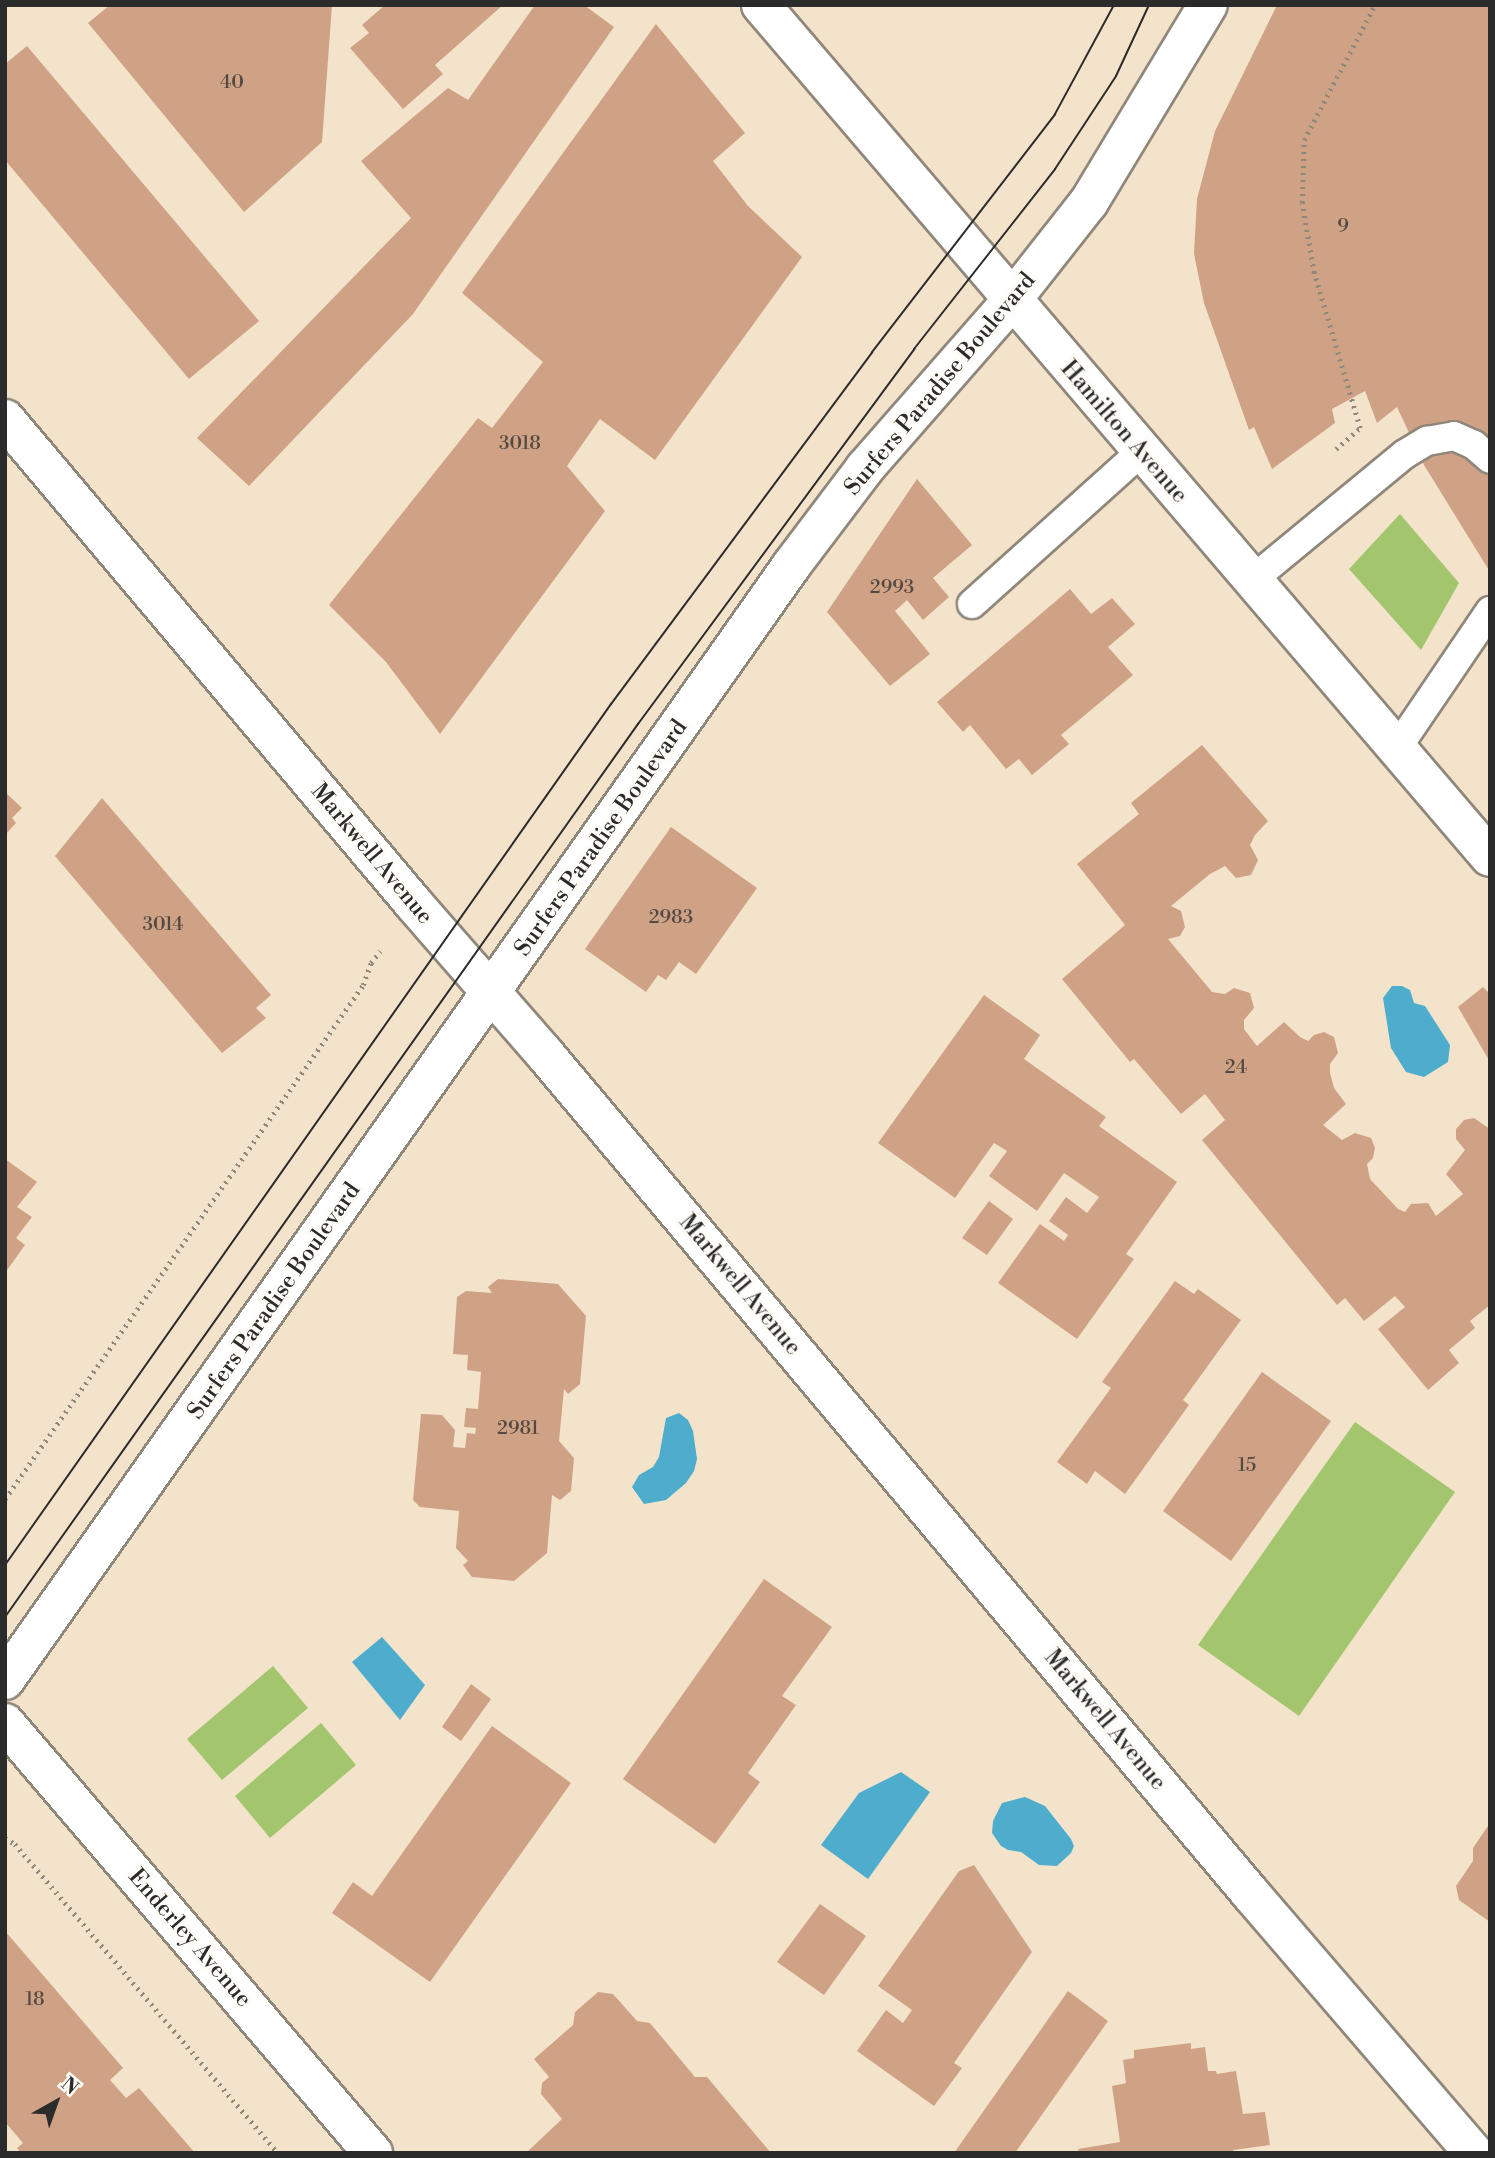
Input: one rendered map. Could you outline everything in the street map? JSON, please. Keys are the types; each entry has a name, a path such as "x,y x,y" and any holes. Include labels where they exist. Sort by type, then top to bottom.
{"street":[{"name":"Hamilton Avenue","path":"761,5 1140,452 1490,857"},
{"name":"Surfers Paradise Boulevard","path":"5,1680 791,566 865,468 1012,301 1089,202 1208,5"},
{"name":"Markwell Avenue","path":"5,419 1251,1894 1474,2153"},
{"name":"Enderley Avenue","path":"5,1723 373,2153"}],"lane":[{"path":"1252,580 1405,454 1427,441 1454,436 1474,445 1490,459"},
{"path":"972,604 1140,452"},
{"path":"1397,748 1490,611"}],"path":[{"path":"1330,454 1360,428 1314,273 1302,203 1304,140 1374,7 1367,5"},
{"path":"5,1499 363,985 370,963 380,951"},
{"path":"5,1838 15,1844 278,2153"}],"green space":[{"path":"1400,514 1459,583 1421,650 1349,569"},
{"path":"1355,1422 1455,1492 1299,1716 1198,1645"},
{"path":"273,1666 308,1708 222,1780 187,1739"},
{"path":"321,1723 356,1765 270,1838 235,1796"}],"water":[{"path":"1392,986 1402,986 1410,990 1414,1003 1425,1006 1450,1045 1448,1062 1424,1077 1406,1072 1391,1048 1383,998"},
{"path":"679,1413 688,1420 693,1431 697,1459 694,1471 686,1483 666,1500 644,1504 632,1487 639,1475 653,1467 659,1457 666,1418"},
{"path":"382,1637 425,1685 400,1720 352,1662"},
{"path":"901,1772 930,1792 868,1879 821,1845 859,1793"},
{"path":"1025,1797 1045,1806 1071,1839 1074,1846 1071,1853 1057,1866 1039,1865 1021,1852 1008,1850 1001,1846 992,1833 993,1821 1002,1803"}],"building":[{"path":"110,5 332,5 322,142 244,212 88,23"},
{"path":"385,5 503,5 435,65 443,74 403,109 350,48 369,33 362,25"},
{"path":"535,5 584,5 614,27 413,314 249,486 197,438 411,218 361,161 448,88 468,100"},
{"path":"1277,5 1490,5 1490,572 1424,465 1397,407 1377,423 1365,391 1332,409 1335,423 1272,469 1254,427 1249,430 1204,303 1194,254 1197,199 1215,131"},
{"path":"656,24 745,133 713,161 748,206 802,257 655,460 600,419 567,466 605,511 440,734 386,662 329,605 478,418 492,428 543,362 462,293"},
{"path":"27,46 259,321 189,379 5,160 5,64"},
{"path":"917,479 972,545 933,578 949,597 923,620 907,600 895,611 930,654 890,686 827,612"},
{"path":"1070,589 1091,614 1112,598 1135,624 1108,647 1133,675 1061,735 1069,744 1032,775 1019,759 1006,769 970,725 963,732 937,702"},
{"path":"1202,745 1268,821 1250,845 1258,860 1251,875 1236,878 1225,866 1210,874 1171,906 1181,911 1185,927 1180,936 1168,939 1212,992 1225,994 1234,988 1250,993 1254,1008 1244,1020 1244,1029 1257,1046 1284,1022 1308,1041 1314,1035 1324,1032 1334,1037 1338,1053 1330,1064 1330,1073 1334,1088 1346,1104 1323,1125 1342,1140 1355,1133 1371,1138 1375,1148 1373,1158 1367,1164 1370,1179 1398,1209 1405,1212 1411,1204 1428,1203 1436,1216 1463,1194 1446,1174 1465,1150 1456,1139 1456,1129 1464,1120 1474,1118 1490,1129 1490,1305 1470,1321 1475,1328 1449,1350 1459,1363 1428,1390 1378,1329 1405,1307 1395,1296 1364,1321 1345,1298 1337,1305 1202,1140 1225,1120 1205,1094 1181,1114 1134,1059 1130,1062 1062,979 1125,925 1077,864 1139,814 1131,803"},
{"path":"5,792 22,808 12,818 16,823 5,835"},
{"path":"102,798 271,995 256,1008 266,1018 222,1053 55,856"},
{"path":"671,827 757,888 696,974 679,962 666,980 658,975 646,992 585,949"},
{"path":"1483,987 1490,994 1490,1062 1458,1007"},
{"path":"984,995 1040,1035 1024,1059 1106,1117 1099,1126 1177,1182 1126,1254 1134,1259 1077,1339 998,1283 1040,1224 1064,1241 1068,1235 1049,1221 1066,1197 1087,1213 1099,1197 1064,1173 1037,1211 989,1176 1007,1151 994,1143 955,1198 878,1143"},
{"path":"5,1159 37,1182 17,1207 32,1217 16,1238 25,1245 5,1273"},
{"path":"989,1201 1013,1219 987,1255 962,1238"},
{"path":"498,1279 558,1284 586,1316 580,1384 568,1394 564,1389 559,1441 574,1458 571,1491 560,1500 552,1495 547,1553 514,1581 472,1577 463,1565 468,1561 456,1548 459,1511 420,1507 413,1500 421,1414 442,1415 455,1430 453,1447 465,1448 467,1433 475,1434 476,1428 464,1427 466,1408 478,1409 481,1372 467,1370 468,1355 453,1354 457,1297 466,1291 492,1293 488,1287"},
{"path":"1175,1281 1194,1294 1198,1289 1241,1320 1183,1400 1189,1405 1125,1494 1095,1471 1087,1484 1057,1462 1111,1388 1102,1382"},
{"path":"1262,1372 1331,1421 1231,1561 1163,1511"},
{"path":"764,1579 832,1627 782,1696 796,1705 748,1773 760,1782 715,1844 623,1779"},
{"path":"471,1684 491,1699 461,1741 442,1727"},
{"path":"492,1726 571,1783 430,1982 332,1913 353,1882 372,1896"},
{"path":"1490,1823 1490,1922 1459,1900 1456,1886 1473,1861 1473,1848"},
{"path":"974,1865 1032,1952 954,2063 962,2068 934,2106 857,2051 886,2010 903,2023 912,2010 878,1986 959,1871"},
{"path":"820,1904 866,1936 824,1995 777,1962"},
{"path":"5,1931 123,2068 110,2080 126,2098 139,2088 195,2153 21,2153 17,2148 23,2143 5,2122"},
{"path":"1068,1991 1108,2021 1015,2153 954,2153"},
{"path":"598,1992 613,1994 637,2021 650,2023 695,2077 707,2077 771,2153 526,2153 562,2119 541,2094 542,2083 549,2077 534,2059 573,2025 575,2012"},
{"path":"1191,2043 1191,2049 1205,2047 1208,2071 1216,2071 1217,2074 1236,2071 1243,2114 1265,2112 1270,2145 1233,2150 1234,2153 1079,2153 1078,2149 1120,2142 1112,2086 1126,2083 1123,2060 1134,2058 1134,2050"}],"tram line":[{"path":"5,1565 611,704 872,352 1055,114 1114,5"},
{"path":"5,1617 638,724 914,349 1055,169 1116,76 1149,5"}]}
